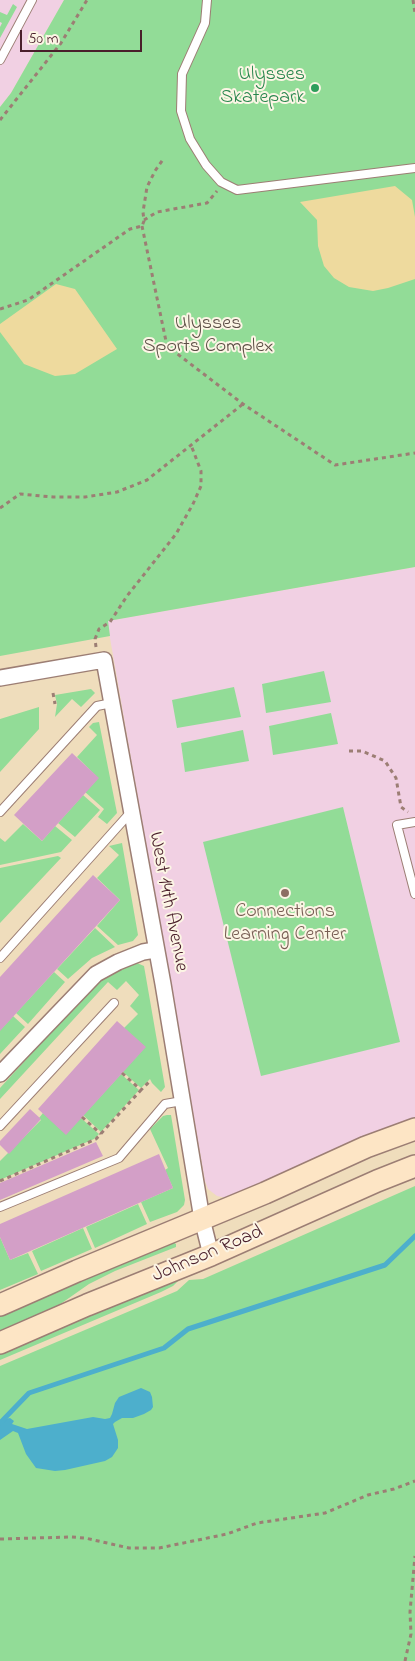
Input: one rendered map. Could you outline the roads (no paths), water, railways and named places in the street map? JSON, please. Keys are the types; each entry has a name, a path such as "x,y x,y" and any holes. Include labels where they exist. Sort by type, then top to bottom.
{"main road":[{"name":"Johnson Road","path":"0,1304 265,1193 366,1147 415,1129"},
{"name":"Johnson Road","path":"0,1343 415,1166"}],"street":[{"name":"West 14th Avenue","path":"0,678 104,660 202,1219 210,1255"},
{"path":"0,1074 96,974 118,962 143,952 155,950"}],"lane":[{"path":"0,60 32,0"},
{"path":"207,0 205,23 182,74 180,111 190,140 206,165 222,182 237,190 415,168"},
{"path":"0,812 97,706 112,703"},
{"path":"0,958 130,813"},
{"path":"415,822 397,825 415,894"},
{"path":"0,1126 114,1004"},
{"path":"0,1207 119,1158 165,1104 182,1101"}],"water":[{"path":"141,1388 150,1392 153,1407 144,1414 133,1418 122,1418 113,1424 118,1440 118,1448 112,1457 105,1461 65,1470 55,1471 36,1468 26,1454 18,1433 13,1431 0,1440 0,1420 10,1418 14,1421 12,1424 27,1429 93,1417 110,1418 119,1397"}],"waterway":[{"path":"0,1423 29,1393 164,1348 188,1329 385,1265 415,1236"}],"place":[{"name":"Ulysses Skatepark","path":"315,88"},
{"name":"Connections Learning Center","path":"285,893"}],"park label":[{"name":"Ulysses Sports Complex","path":"208,336"}]}
